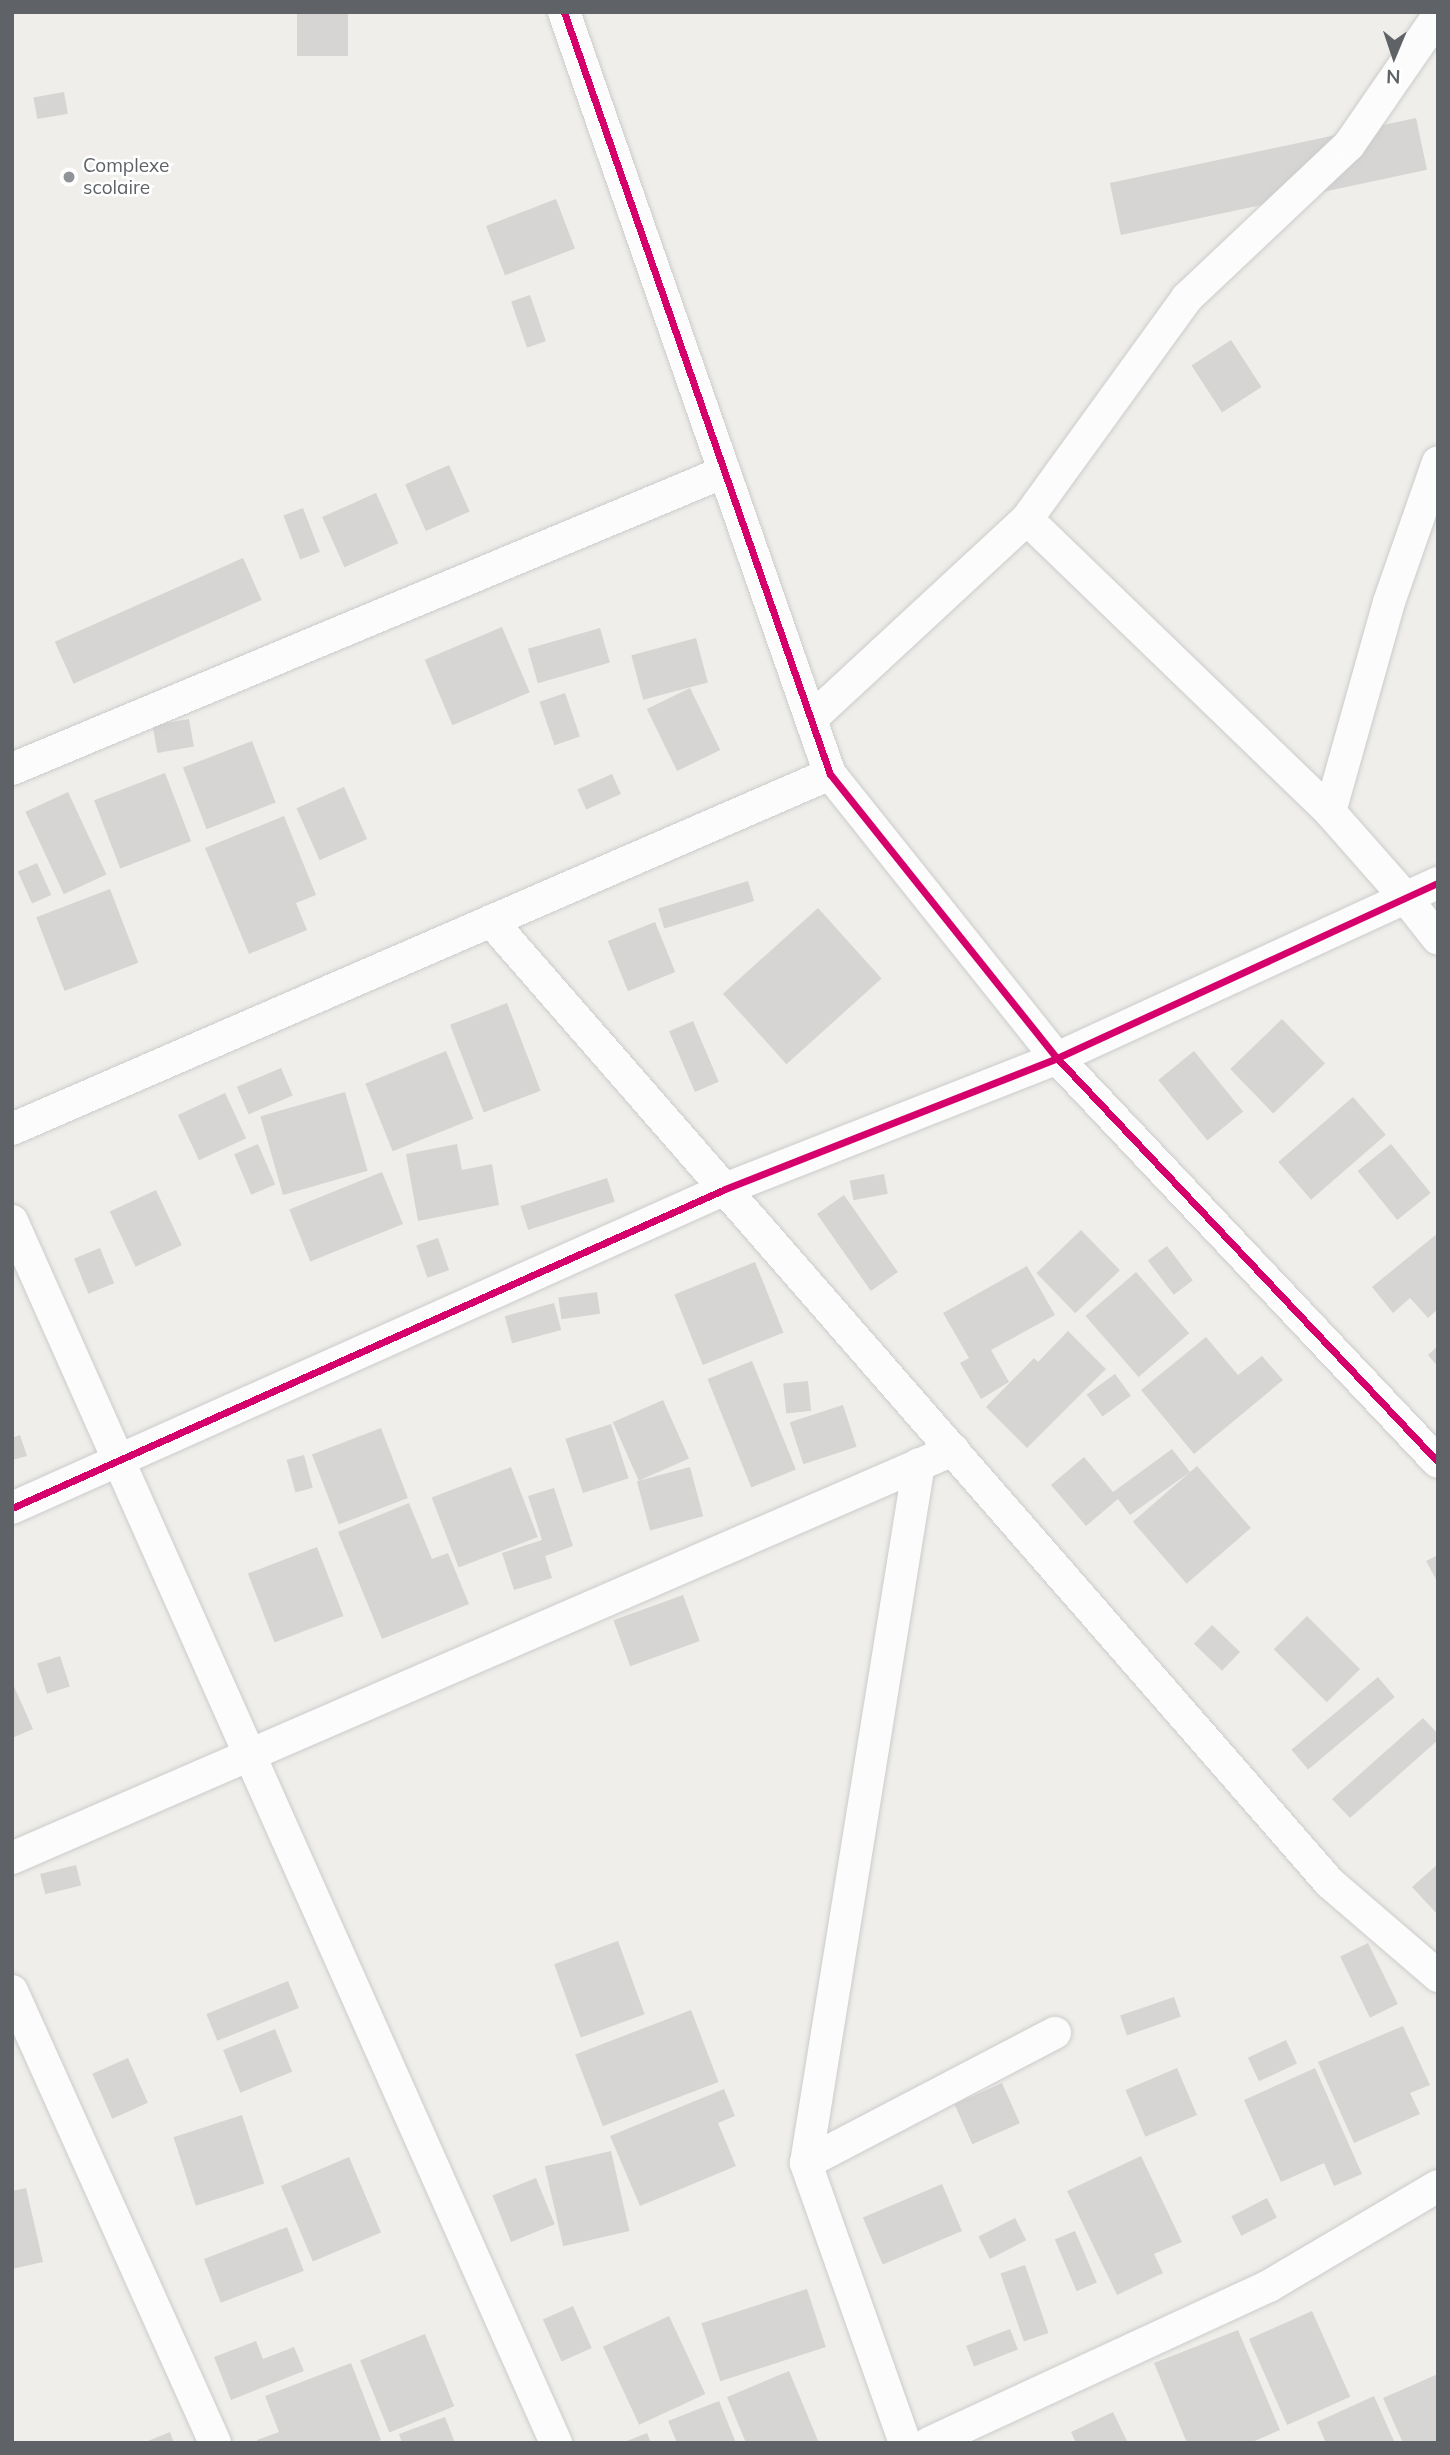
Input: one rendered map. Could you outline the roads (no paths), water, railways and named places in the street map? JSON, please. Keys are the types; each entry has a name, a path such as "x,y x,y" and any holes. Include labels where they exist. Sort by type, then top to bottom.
{"street":[{"path":"564,12 830,774 1058,1058 1438,1462"},
{"path":"811,719 1027,519 1186,298 1349,145 1438,16"},
{"path":"1330,812 1389,602 1438,462"},
{"path":"12,769 724,472"},
{"path":"1027,519 1330,812 1438,939"},
{"path":"12,1129 830,774"},
{"path":"12,1508 725,1189 1058,1058 1438,883"},
{"path":"491,921 1330,1883 1438,1976"},
{"path":"12,1221 556,2443"},
{"path":"12,1858 953,1450"},
{"path":"905,2443 806,2163 919,1464"},
{"path":"12,1991 215,2443"},
{"path":"806,2163 1055,2033"},
{"path":"929,2443 1269,2286 1438,2186"}],"place":[{"name":"Complexe scolaire","path":"69,177"}]}
